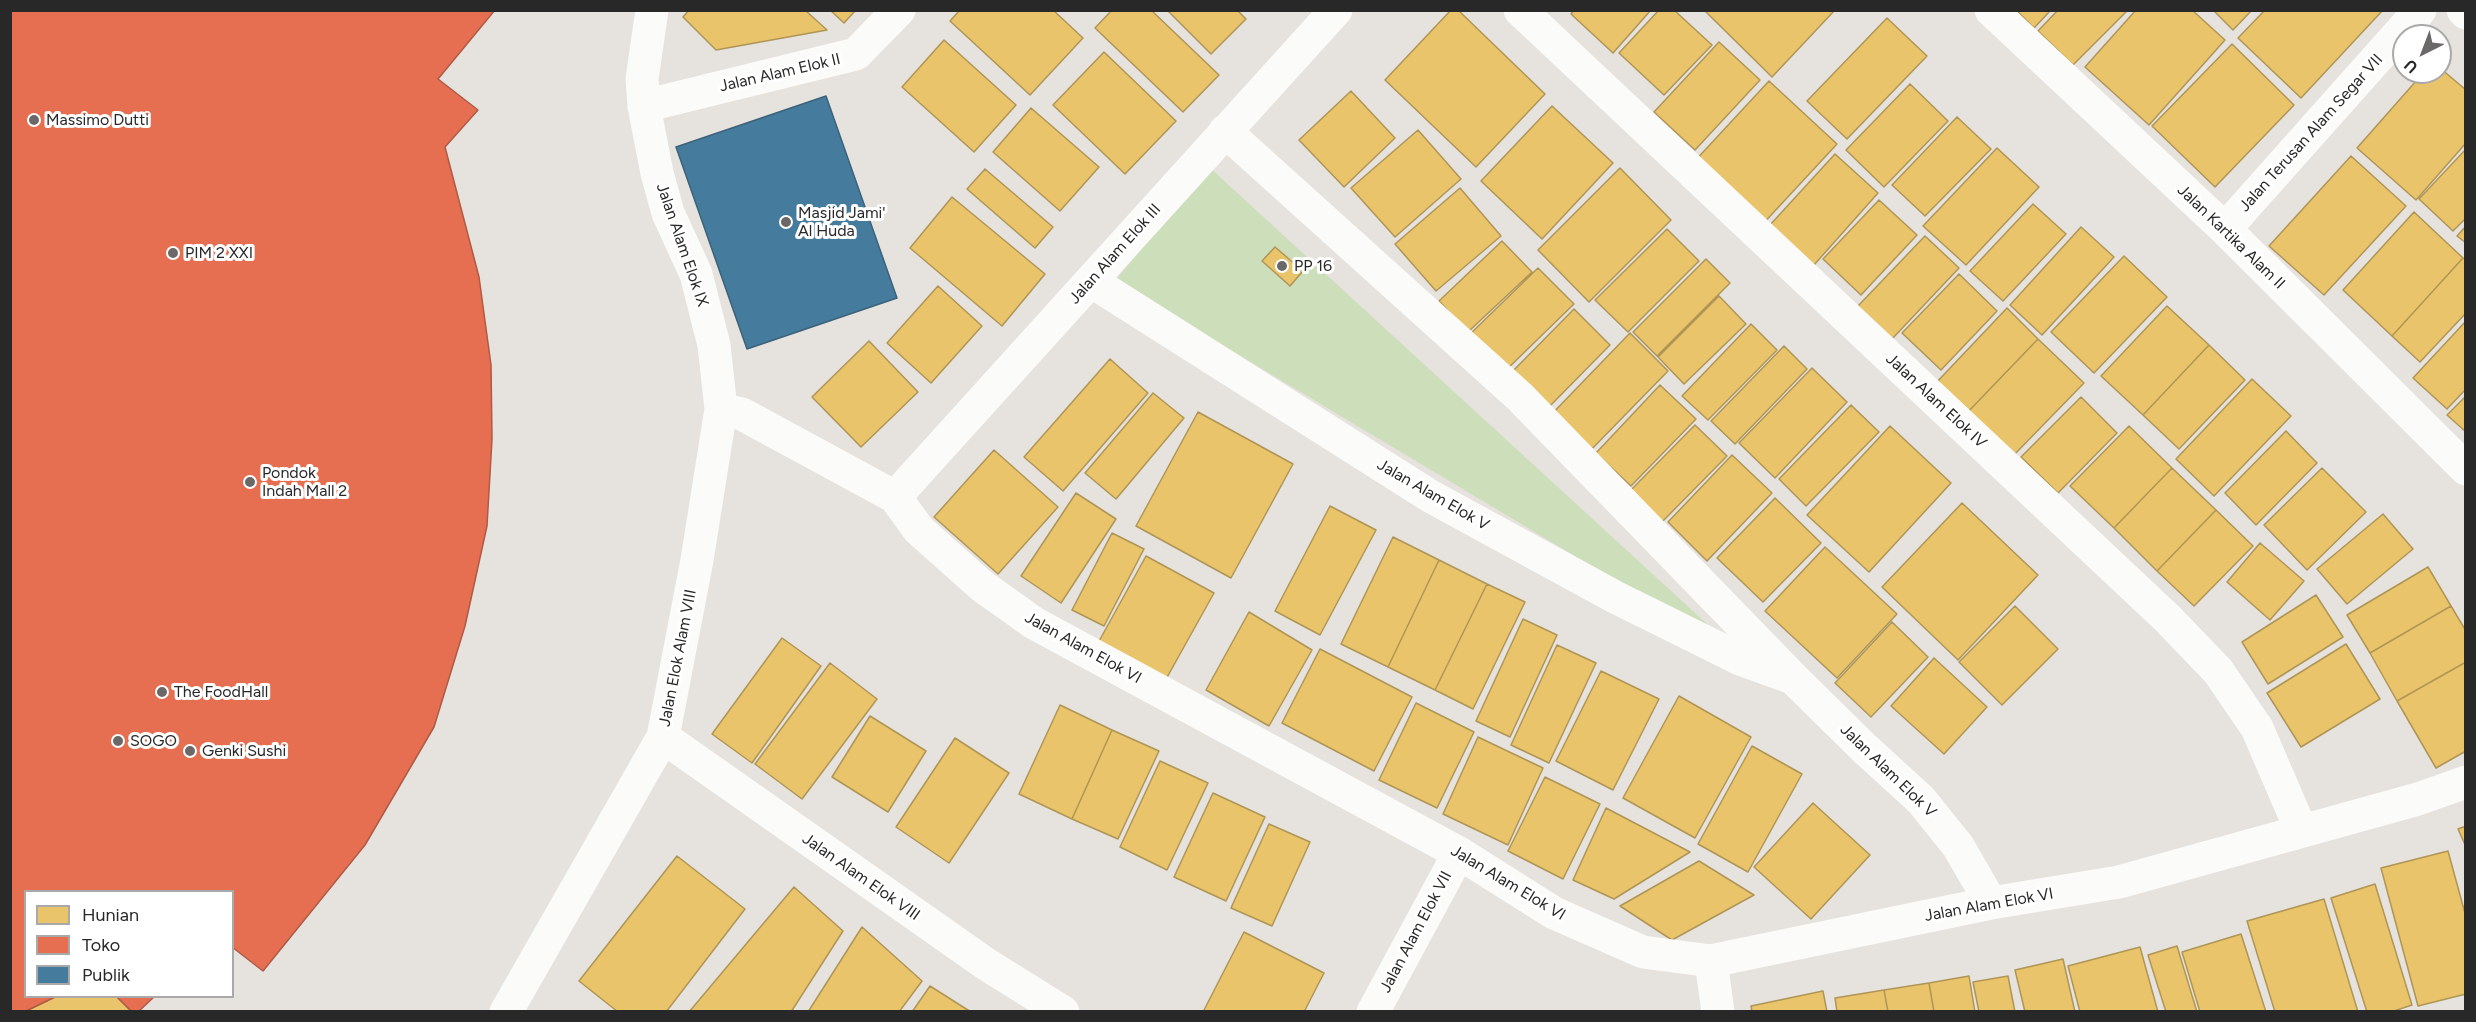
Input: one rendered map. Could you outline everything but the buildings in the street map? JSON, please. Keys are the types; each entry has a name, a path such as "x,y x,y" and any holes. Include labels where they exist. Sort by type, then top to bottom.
{"street":[{"name":"Jalan Alam Elok IX","path":"652,10 642,79 644,106 668,213 696,274 704,305 714,345 721,409"},
{"name":"Jalan Alam Elok II","path":"644,106 856,54 899,10"},
{"name":"Jalan Alam Elok III","path":"895,497 1336,10"},
{"name":"Jalan Alam Elok IV","path":"1520,10 2167,618 2204,656 2218,671 2257,728 2301,830"},
{"name":"Jalan Kartika Alam II","path":"1991,10 2225,229 2466,469"},
{"name":"Jalan Terusan Alam Segar VII","path":"2225,229 2420,10"},
{"name":"Jalan Alam Elok V","path":"1225,131 1520,397 1793,678 1921,800 1959,846 1991,903"},
{"name":"Jalan Alam Elok V","path":"1090,281 1430,496 1615,597 1740,660 1793,678"},
{"name":"Jalan Alam Elok VI","path":"721,409 742,414 895,497 919,530 982,586 1034,622 1459,853 1554,913 1643,952 1711,961 1991,903 2119,882 2418,799 2466,782"},
{"name":"Jalan Elok Alam VIII","path":"506,1011 663,737 697,560 721,409"},
{"name":"Jalan Alam Elok VIII","path":"663,737 986,964 1063,1011"},
{"name":"Jalan Alam Elok VII","path":"1373,1011 1459,853"},
{"path":"1711,961 1718,1011"}],"green space":[{"path":"1209,167 1742,656 1115,281"}],"place":[{"name":"Massimo Dutti","path":"34,120"},
{"name":"Masjid Jami' Al Huda","path":"786,222"},
{"name":"PIM 2 XXI","path":"173,253"},
{"name":"PP 16","path":"1282,266"},
{"name":"Pondok Indah Mall 2","path":"250,482"},
{"name":"The FoodHall","path":"162,692"},
{"name":"SOGO","path":"118,741"},
{"name":"Genki Sushi","path":"190,751"}]}
